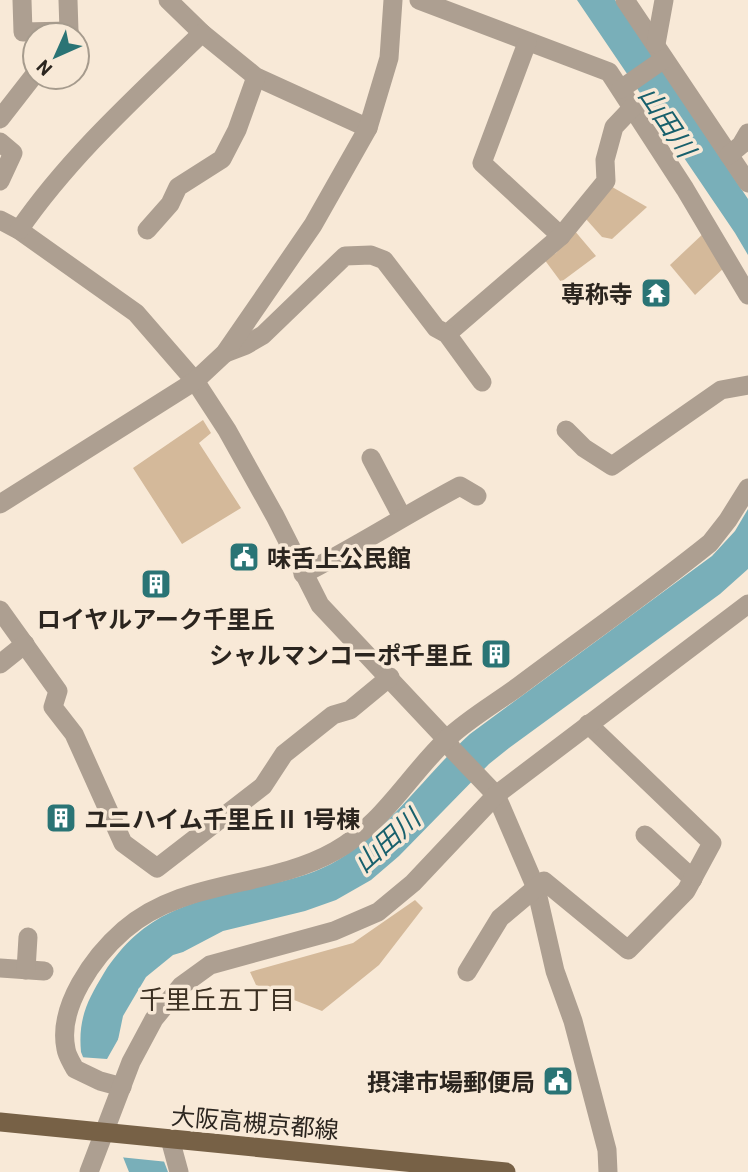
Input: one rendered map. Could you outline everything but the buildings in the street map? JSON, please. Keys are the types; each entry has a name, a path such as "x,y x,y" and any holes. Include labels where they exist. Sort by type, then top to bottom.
{"main road":[{"name":"大阪高槻京都線","path":"0,1122 166,1138 362,1164 506,1172"}],"street":[{"path":"22,0 23,21"},
{"path":"67,21 68,0"},
{"path":"168,0 202,33 257,77 368,128"},
{"path":"0,504 195,381 225,352 313,225 368,128 389,58 393,0"},
{"path":"419,0 609,72 685,189 748,295"},
{"path":"625,0 748,183"},
{"path":"621,89 660,51 664,0"},
{"path":"19,230 41,199 119,114 202,33"},
{"path":"527,43 482,163 561,236"},
{"path":"147,230 170,204 178,187 222,159 237,130 257,77"},
{"path":"0,119 22,91"},
{"path":"447,334 561,236 606,181 605,160 614,127 633,107"},
{"path":"729,155 741,145 748,133"},
{"path":"0,142 13,153 0,181"},
{"path":"0,220 19,230 136,313 195,381 275,516 320,605 390,677 490,789 536,888 555,971 573,1021 607,1150 608,1172"},
{"path":"225,352 246,345 263,335 345,256 371,255 384,260 436,328 447,334 482,382"},
{"path":"566,430 584,448 612,466 721,390 748,385"},
{"path":"370,458 402,517"},
{"path":"303,574 350,551 402,517 460,486 477,496"},
{"path":"122,1087 75,1069 66,1049 65,1029 72,1002 104,949 126,928 158,908 190,893 290,870 336,850 379,814 449,744 710,543 748,488"},
{"path":"89,1172 102,1132 131,1062 154,1019 181,986 210,965 334,931 378,912 413,883 490,789 588,724 748,604"},
{"path":"0,610 58,691 52,708 74,734 123,843 157,868 263,786 284,754 333,715 350,710 390,677"},
{"path":"0,664 25,644"},
{"path":"467,972 500,918 544,881 628,950 686,891 712,843 588,724"},
{"path":"645,835 693,879"},
{"path":"0,968 35,971 28,937"},
{"path":"166,1138 179,1172"}],"shaded area":[{"path":"607,184 647,207 612,239 602,237 586,219"},
{"path":"574,230 596,256 561,282 544,259 556,253"},
{"path":"705,232 726,266 695,295 670,265"},
{"path":"203,420 211,433 199,443 241,508 182,544 133,468"},
{"path":"415,900 423,908 379,965 322,1011 256,985 250,972 353,943"}],"water":[{"name":"山田川","path":"577,0 615,0 748,199 748,255 735,233"},
{"name":"山田川","path":"748,509 748,569 720,594 489,764 399,856 371,880 336,900 305,911 223,931 173,955 146,977 123,1016 118,1040 168,1172 129,1172 81,1052 80,1040 82,1020 88,1002 120,951 137,934 174,911 217,896 307,874 351,852 387,821 470,734 712,556 735,531"}],"pier":[{"path":"120,1036 168,1162 119,1157 79,1057 107,1059"}],"place":[{"name":"専称寺","path":"656,293"},
{"name":"味舌上公民館","path":"244,557"},
{"name":"ロイヤルアーク千里丘","path":"156,584"},
{"name":"シャルマンコーポ千里丘","path":"496,654"},
{"name":"ユニハイム千里丘Ⅱ 1号棟","path":"61,818"},
{"name":"摂津市場郵便局","path":"558,1081"}],"district":[{"name":"千里丘五丁目","path":"217,998"}]}
